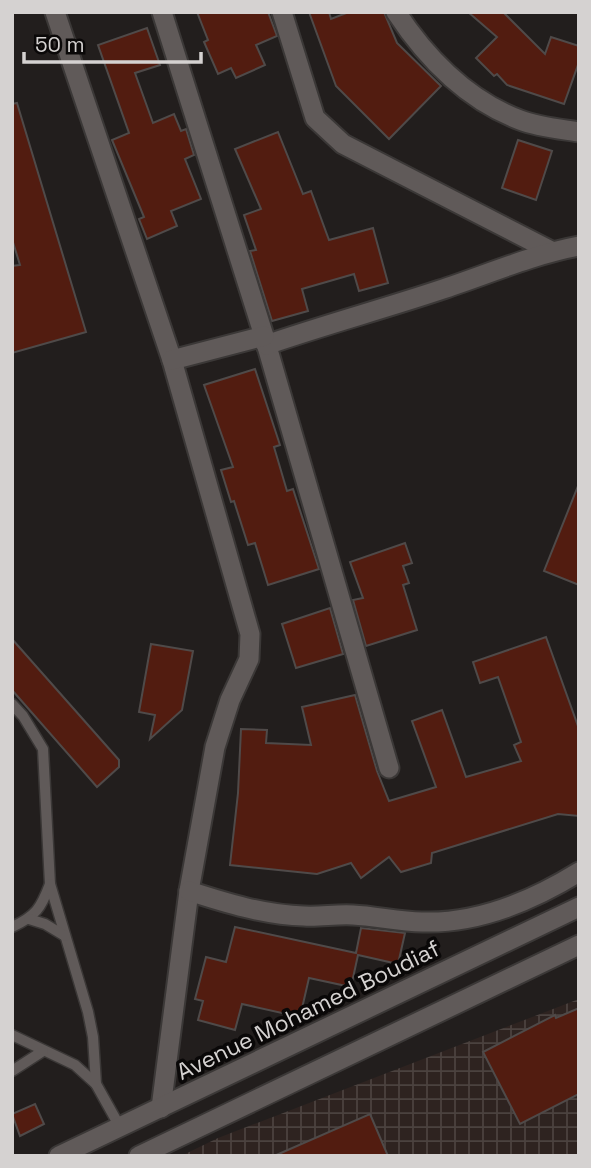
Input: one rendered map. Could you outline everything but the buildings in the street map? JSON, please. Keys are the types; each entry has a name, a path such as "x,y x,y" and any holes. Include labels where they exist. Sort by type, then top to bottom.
{"street":[{"path":"55,12 172,360 250,635 249,659 230,701 215,747 189,891 161,1108"},
{"path":"162,12 265,340 389,768"},
{"path":"282,12 315,118 343,144 551,251"},
{"path":"396,12 436,64 478,100 523,121 579,132"},
{"path":"172,360 265,340 342,319 435,292 551,251 579,246"},
{"path":"189,891 239,907 304,916 372,915 419,922 440,922 483,915 509,907 579,872"},
{"name":"Avenue Mohamed Boudiaf","path":"59,1156 579,907"},
{"path":"139,1156 579,945"}],"lane":[{"path":"12,704 23,716 43,750 50,884 88,1012 93,1037 96,1084"},
{"path":"12,927 29,919 43,905 50,884"},
{"path":"29,919 45,924 65,936"},
{"path":"12,1035 75,1065 96,1084 120,1127"},
{"path":"12,1072 43,1051"}],"shaded area":[{"path":"579,999 579,1156 181,1156 218,1138"}]}
